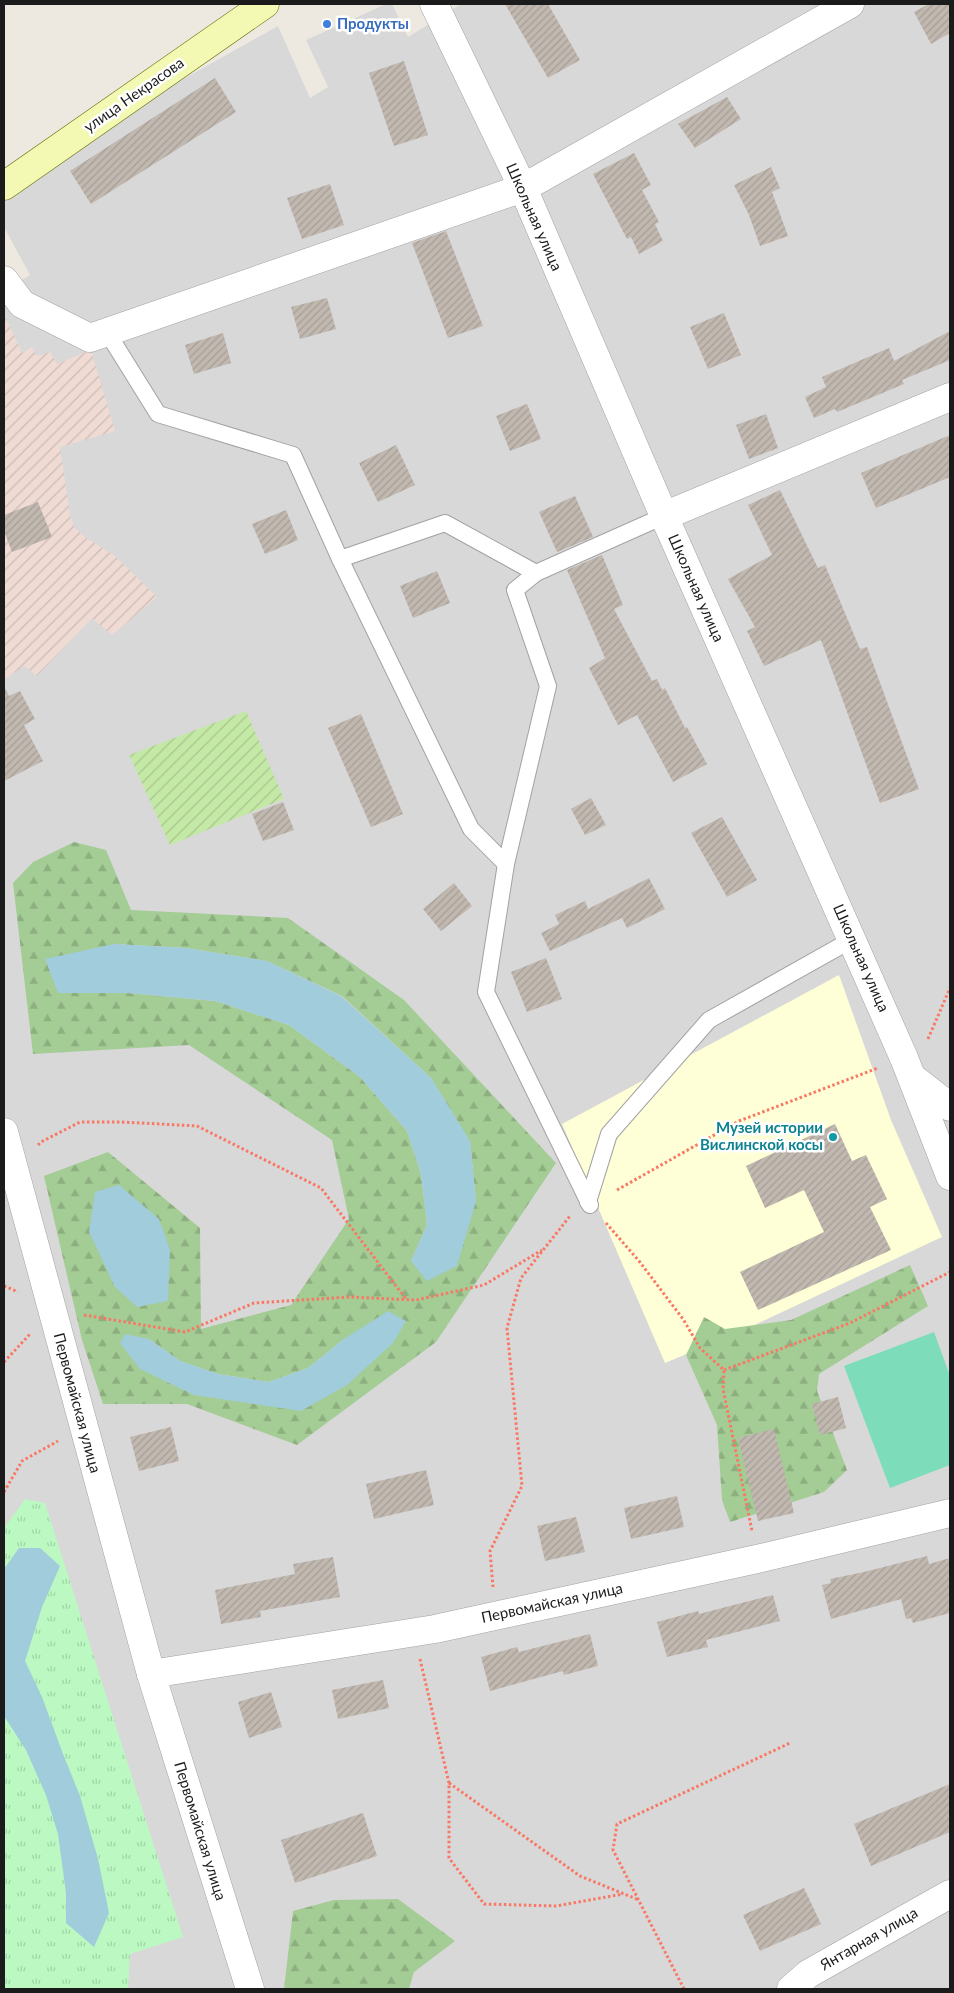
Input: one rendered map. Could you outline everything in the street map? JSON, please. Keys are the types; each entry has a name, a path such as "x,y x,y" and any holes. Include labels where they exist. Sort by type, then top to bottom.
{"street":[{"name":"улица Некрасова","path":"4,186 265,4"},
{"name":"Школьная улица","path":"434,4 523,188 664,516 853,939 908,1067 950,1176"},
{"path":"4,280 22,304 90,338 523,188 850,4"},
{"path":"664,516 950,397"},
{"path":"908,1067 950,1107"},
{"name":"Первомайская улица","path":"4,1132 151,1674 250,1989"},
{"name":"Первомайская улица","path":"151,1674 414,1632 757,1558 950,1513"},
{"name":"Янтарная улица","path":"791,1989 808,1974 950,1894"}],"lane":[{"path":"107,332 158,414 293,455 340,559 471,830 506,864"},
{"path":"589,1204 486,992 506,864 548,686 515,590 536,573 664,516"},
{"path":"340,559 446,523 536,573"},
{"path":"589,1204 609,1134 709,1020 853,939"}],"path":[{"path":"496,1615 490,1551 522,1486 507,1328 521,1278 570,1216 589,1204 740,1122 908,1067 950,988"},
{"path":"16,1176 41,1142 80,1122 197,1126 321,1188 406,1300"},
{"path":"589,1204 639,1261 683,1319 700,1348 724,1370"},
{"path":"52,1309 185,1332 254,1303 349,1297 416,1300 484,1284 544,1248"},
{"path":"724,1370 850,1323 950,1272"},
{"path":"724,1370 723,1389 757,1558"},
{"path":"4,1492 22,1461 83,1426"},
{"path":"414,1632 449,1783 449,1858 484,1904 556,1906 624,1894"},
{"path":"684,1989 613,1850 618,1824 790,1743"},
{"path":"449,1783 580,1876 639,1900"}],"shaded area":[{"path":"386,4 392,4 408,37 461,4 950,4 950,1989 4,1989 4,291 30,275 4,227 4,193 171,86 278,26 310,98 328,87 306,40"},
{"path":"4,314 22,353 32,347 37,356 50,352 57,364 91,350 115,431 60,447 70,516 75,528 85,537 115,556 157,597 112,635 92,618 37,676 25,666 4,679"},
{"path":"839,975 891,1120 942,1237 750,1327 665,1363 562,1124"}],"green space":[{"path":"246,711 284,799 170,845 129,755"},
{"path":"74,842 106,850 131,910 288,918 404,1000 556,1163 436,1342 297,1445 187,1404 103,1404 82,1340 44,1176 108,1152 200,1228 201,1329 291,1305 349,1219 332,1140 189,1045 33,1054 13,883 33,862","holes":["114,944 186,948 267,961 342,996 431,1078 470,1142 476,1201 411,1261 427,1225 421,1174 407,1131 360,1077 289,1025 215,1001 128,993 58,993","149,1339 180,1361 218,1374 269,1382 308,1368 344,1339 301,1411 120,1343"]},
{"path":"910,1265 928,1306 819,1374 817,1391 847,1470 824,1492 730,1522 722,1500 717,1425 686,1355 704,1317 725,1329 791,1320"},
{"path":"934,1332 950,1376 950,1465 890,1488 844,1366"},
{"path":"25,1499 45,1503 183,1937 130,1954 128,1989 4,1989 4,1528"},
{"path":"398,1899 455,1941 414,1972 409,1989 284,1989 293,1911 334,1900"}],"water":[{"path":"114,944 186,948 267,961 341,996 431,1078 470,1141 476,1201 457,1266 427,1281 411,1261 427,1225 421,1174 407,1131 360,1077 289,1025 215,1001 128,993 58,993 45,959"},
{"path":"119,1185 159,1219 170,1250 168,1301 137,1307 115,1287 89,1232 95,1192"},
{"path":"388,1311 406,1321 393,1343 347,1385 301,1411 194,1395 140,1369 120,1343 125,1334 149,1339 180,1361 218,1374 269,1382 308,1368 344,1339"},
{"path":"19,1548 40,1548 60,1566 42,1607 25,1661 42,1697 80,1796 98,1859 109,1913 94,1947 66,1923 66,1893 58,1834 46,1795 26,1750 4,1716 4,1569"}],"building":[{"path":"505,4 548,4 580,60 548,78"},
{"path":"929,4 950,4 950,33 931,44 914,12"},
{"path":"404,61 428,135 394,146 369,73"},
{"path":"215,78 236,112 91,204 70,171"},
{"path":"727,97 741,119 695,148 678,124"},
{"path":"634,153 651,185 642,190 659,222 655,224 663,241 639,254 631,237 627,239 593,174"},
{"path":"771,167 780,188 772,192 788,236 760,246 749,215 734,185"},
{"path":"330,184 344,225 302,239 287,198"},
{"path":"446,231 483,326 448,338 412,243"},
{"path":"327,298 336,329 300,339 291,307"},
{"path":"724,313 741,355 708,369 690,327"},
{"path":"950,331 950,360 902,380 904,384 837,412 835,409 814,418 805,397 826,387 822,377 889,348 894,361"},
{"path":"223,333 231,363 194,374 185,345"},
{"path":"527,404 541,439 510,451 496,416"},
{"path":"766,414 778,448 749,459 736,425"},
{"path":"950,435 950,477 876,508 861,473"},
{"path":"396,445 415,485 378,502 359,463"},
{"path":"780,490 818,568 825,565 860,649 867,647 919,789 880,803 821,640 764,666 747,631 755,627 728,579 772,555 748,505"},
{"path":"575,496 593,537 557,552 539,512"},
{"path":"38,502 52,537 12,552 4,531 4,515"},
{"path":"286,510 298,540 265,554 252,524"},
{"path":"602,555 623,605 614,609 652,681 657,679 662,690 665,688 685,728 687,727 707,764 673,782 637,715 618,725 589,668 605,658 567,570"},
{"path":"437,571 450,603 413,618 400,586"},
{"path":"4,686 9,696 20,691 35,719 24,725 43,761 4,781"},
{"path":"361,714 403,814 371,827 328,728"},
{"path":"591,798 606,825 585,835 571,809"},
{"path":"283,802 294,830 263,841 252,814"},
{"path":"722,817 757,880 727,897 691,833"},
{"path":"649,878 665,909 627,928 622,918 550,951 541,933 559,924 555,915 585,901 588,909"},
{"path":"454,883 472,906 441,931 423,909"},
{"path":"546,958 562,999 527,1012 511,972"},
{"path":"835,1124 852,1161 866,1155 887,1199 870,1207 891,1250 758,1310 740,1272 824,1232 804,1190 765,1208 746,1166"},
{"path":"838,1397 846,1428 820,1435 812,1404"},
{"path":"171,1427 179,1461 139,1471 130,1437"},
{"path":"774,1429 794,1513 758,1521 738,1438"},
{"path":"426,1470 434,1505 374,1519 366,1484"},
{"path":"677,1496 684,1527 631,1539 624,1508"},
{"path":"576,1517 585,1552 545,1561 537,1526"},
{"path":"927,1556 929,1564 950,1558 950,1613 913,1623 911,1618 906,1619 901,1599 831,1619 822,1585 831,1583 830,1579"},
{"path":"333,1557 340,1597 260,1611 261,1617 221,1624 215,1590 295,1574 293,1564"},
{"path":"773,1595 780,1621 706,1640 708,1647 667,1657 657,1622 698,1611 699,1614"},
{"path":"590,1634 598,1666 564,1675 563,1671 490,1691 481,1657 517,1647 519,1652"},
{"path":"383,1680 389,1708 338,1719 332,1690"},
{"path":"271,1692 282,1727 249,1738 238,1702"},
{"path":"950,1784 950,1832 871,1866 854,1824"},
{"path":"363,1813 377,1856 295,1883 281,1840"},
{"path":"804,1888 821,1924 760,1951 743,1915"}],"place":[{"name":"Продукты","path":"327,24"},
{"name":"Музей истории Вислинской косы","path":"833,1137"}]}
